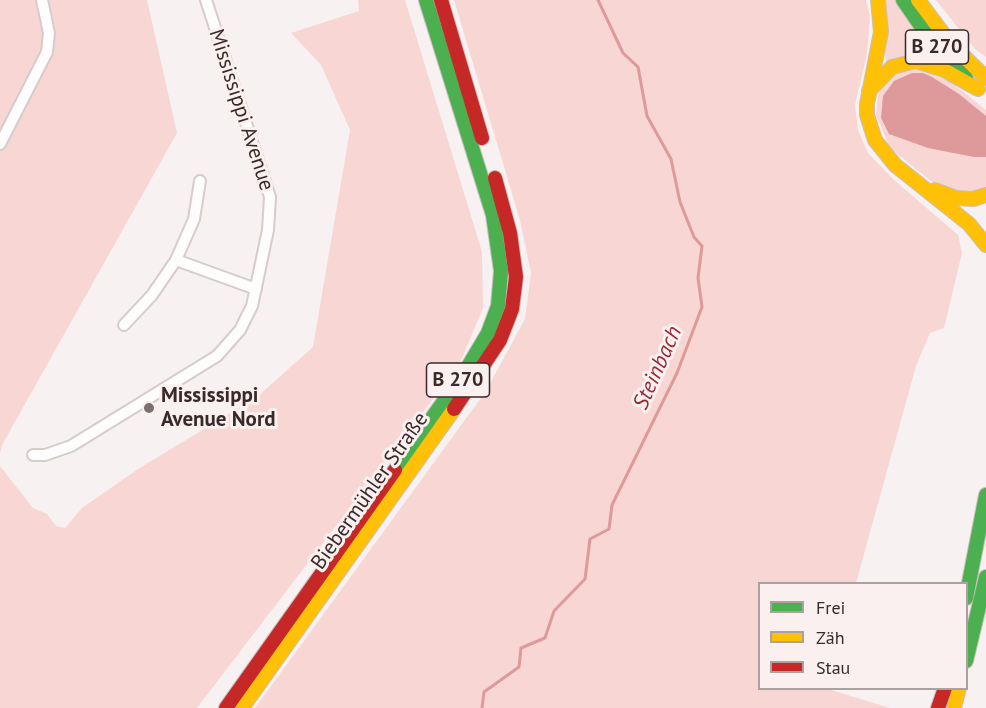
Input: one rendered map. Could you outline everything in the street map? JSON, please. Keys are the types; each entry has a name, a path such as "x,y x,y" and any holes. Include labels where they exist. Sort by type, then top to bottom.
{"main road":[{"name":"B 270","path":"226,708 466,370 488,333 498,306 501,283 500,250 493,215 426,0"},
{"name":"Biebermühler Straße","path":"242,708 493,354 509,317 516,277 510,234 441,0"},
{"path":"878,0 881,32 868,92 867,115 875,140 895,165 969,224 986,245"},
{"name":"B 270","path":"903,0 932,42 983,87"},
{"name":"B 270","path":"918,0 983,87"},
{"path":"868,92 892,67 904,62 916,62 944,70 983,87"},
{"path":"915,181 956,198 973,199 986,195"},
{"path":"968,588 986,495"},
{"path":"968,654 986,577"},
{"path":"938,708 944,690"},
{"path":"954,708 958,690"}],"street":[{"path":"0,144 47,52 49,33 42,0"},
{"name":"Mississippi Avenue","path":"33,455 45,455 71,446 217,356 240,330 256,289 268,230 270,197 206,0"},
{"path":"124,325 152,295 176,260 194,219 200,181"},
{"path":"176,260 256,289"}],"shaded area":[{"path":"0,0 147,0 177,133 2,445 0,453"},
{"path":"358,0 405,0 482,252 483,308 459,365 197,708 0,708 0,466 33,508 47,514 56,526 65,528 82,508 138,469 257,397 313,347 350,130 321,65 291,33 359,11"},
{"path":"454,0 866,0 870,16 867,54 855,105 858,130 868,153 894,180 958,235 962,253 944,328 930,333 916,366 856,582 758,582 758,690 831,690 890,708 255,708 486,391 525,319 531,274 520,220"},
{"path":"881,0 895,0 937,59 886,64"},
{"path":"936,0 986,0 986,57 975,49"},
{"path":"918,69 951,82 986,110 986,188 971,194 937,186 890,148 876,115 878,94 895,74"},
{"path":"912,73 923,73 932,77 959,94 986,116 986,157 974,157 928,148 889,134 881,118 883,96 894,81"}],"waterway":[{"name":"Steinbach","path":"482,708 484,692 519,667 521,648 545,638 554,611 585,579 590,539 609,529 612,505 677,373 702,307 698,278 702,246 694,237 680,202 671,159 647,116 638,67 623,53 598,0"}],"traffic: fast":[{"path":"395,470 466,370 488,333 498,306 501,271 493,215 426,0"},
{"path":"903,0 932,42 966,78"},
{"path":"968,588 986,495"},
{"path":"968,653 986,577"}],"traffic: slow":[{"path":"878,0 881,32 867,104 867,115 875,140 895,165 969,224 986,245"},
{"path":"918,0 951,44 986,78"},
{"path":"869,91 892,67 916,61 944,70 978,89"},
{"path":"935,190 956,198 973,199 986,195"},
{"path":"242,708 454,409"},
{"path":"954,708 958,690"}],"traffic: jam":[{"path":"441,0 482,138"},
{"path":"454,409 500,340 512,309 516,277 510,233 495,178"},
{"path":"226,708 395,470"},
{"path":"938,708 944,690"}],"place":[{"name":"Mississippi Avenue Nord","path":"149,408"}]}
